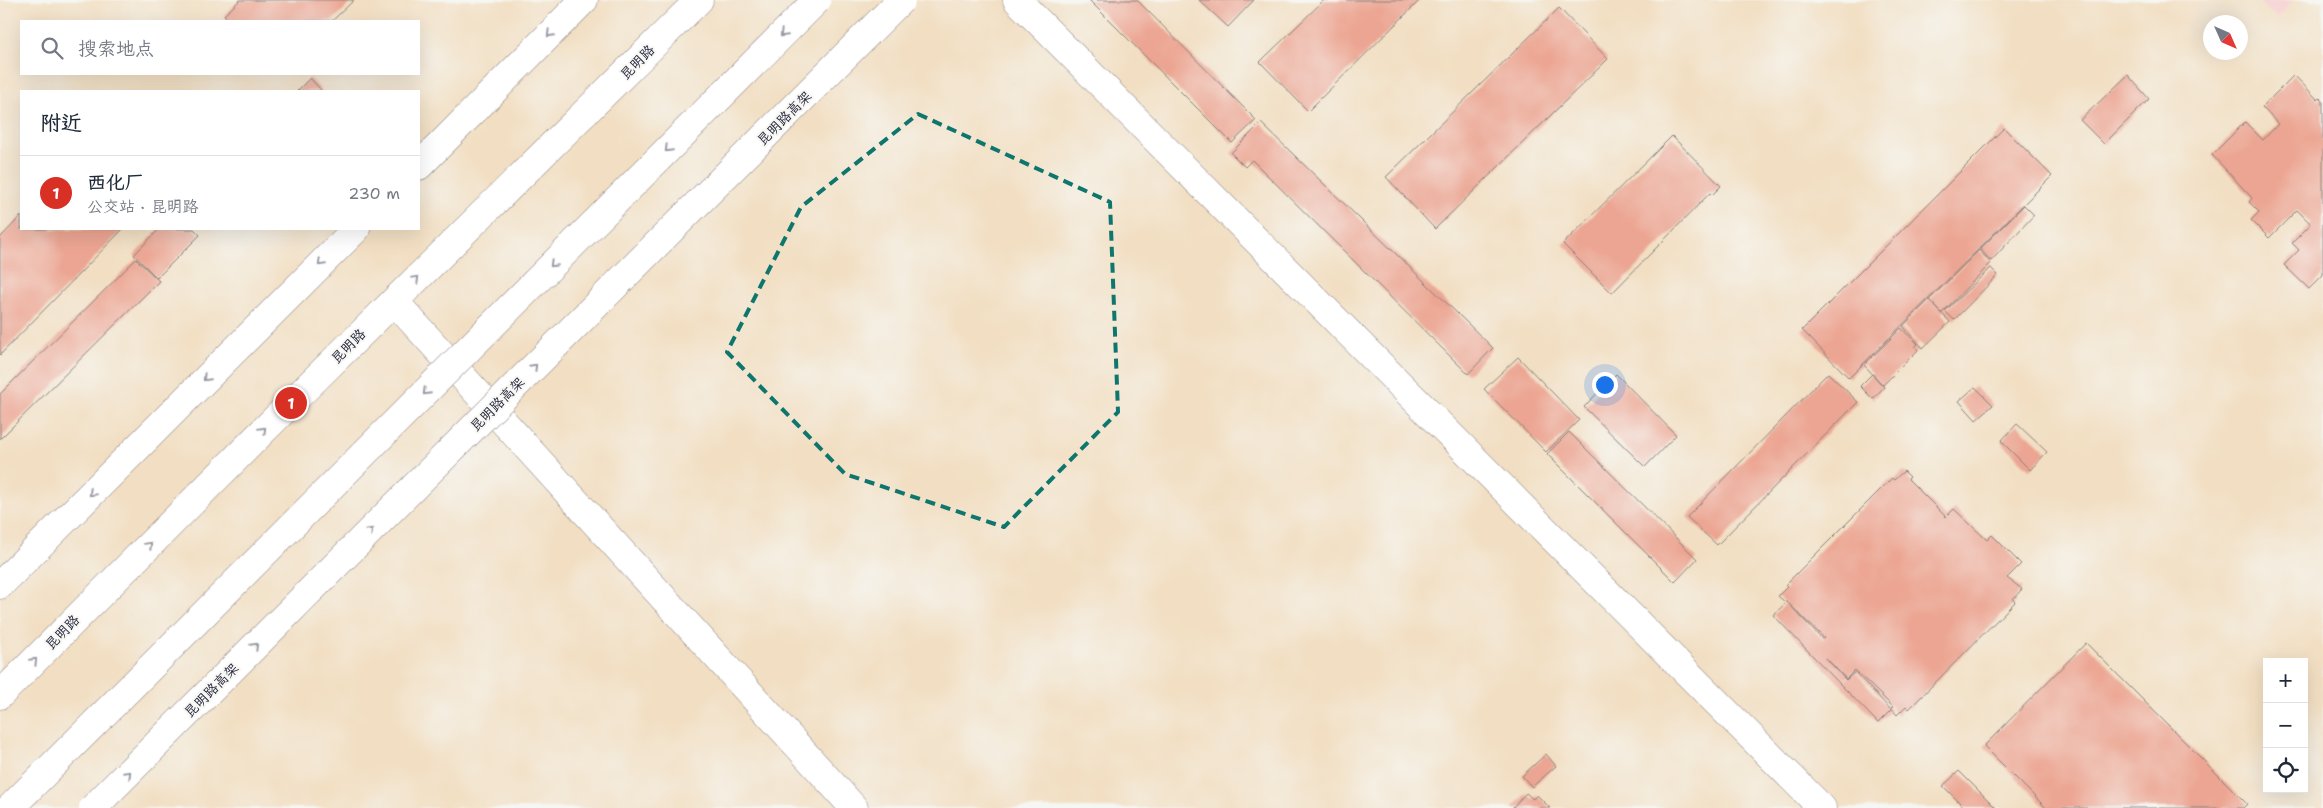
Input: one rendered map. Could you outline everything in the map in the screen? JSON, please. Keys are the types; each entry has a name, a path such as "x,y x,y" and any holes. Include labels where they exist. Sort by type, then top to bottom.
{"main road":[{"path":"420,165 584,0"},
{"name":"昆明路","path":"0,695 394,301 699,0"},
{"path":"10,808 817,0"},
{"name":"昆明路高架","path":"93,808 902,0"},
{"path":"1017,0 1822,808"},
{"path":"0,585 355,230"},
{"path":"394,301 854,808"}],"highlighted area":[{"path":"918,114 1110,202 1118,412 1004,527 845,474 727,352 801,207"}],"shaded area":[{"path":"2257,0 2294,0 2277,18"}],"building":[{"path":"240,0 354,0 333,20 229,20 224,15"},
{"path":"1089,0 1137,0 1256,120 1232,143"},
{"path":"1199,0 1254,0 1228,27"},
{"path":"1324,0 1420,0 1308,111 1260,62"},
{"path":"1559,8 1608,59 1435,229 1386,177"},
{"path":"2128,75 2149,99 2104,144 2080,120"},
{"path":"2294,75 2318,100 2320,98 2323,101 2323,275 2309,289 2284,265 2299,250 2292,243 2311,224 2297,210 2269,238 2251,220 2259,212 2249,202 2252,198 2212,155 2245,122 2263,140 2278,124 2262,107"},
{"path":"310,78 321,90 298,90"},
{"path":"1261,123 1493,348 1468,374 1252,160 1245,167 1231,153"},
{"path":"2004,128 2052,176 1849,378 1802,330"},
{"path":"1672,136 1721,186 1712,195 1710,193 1612,293 1563,244"},
{"path":"2024,205 2034,215 1991,261 1980,249"},
{"path":"20,217 20,230 122,230 0,355 0,238"},
{"path":"158,230 195,230 200,235 157,278 134,255"},
{"path":"1979,250 1991,263 1942,313 1929,300"},
{"path":"136,259 159,281 0,439 0,394"},
{"path":"1991,268 1998,275 1954,320 1945,311"},
{"path":"1929,300 1950,322 1923,348 1903,326"},
{"path":"1901,328 1918,344 1915,347 1918,350 1883,385 1864,365"},
{"path":"1518,357 1579,420 1546,452 1484,389"},
{"path":"1828,373 1858,402 1717,545 1687,517"},
{"path":"1616,374 1676,435 1645,467 1584,407"},
{"path":"1872,374 1884,387 1873,399 1860,386"},
{"path":"1975,387 1993,405 1976,420 1959,401"},
{"path":"2017,424 2047,452 2030,470 2001,441"},
{"path":"1569,432 1697,559 1675,582 1547,454"},
{"path":"1904,471 1910,477 1908,479 1946,517 1954,509 1987,540 1992,535 2021,564 2007,578 2022,589 2013,599 2015,602 1909,709 1906,706 1897,715 1891,708 1893,707 1855,670 1846,679 1825,657 1846,680 1855,672 1891,710 1878,723 1773,615 1787,602 1778,596 1787,587 1785,585 1892,478 1894,480","holes":["1788,603 1824,638 1822,639"]},
{"path":"2086,643 2247,804 2243,808 2046,808 1984,746"},
{"path":"1546,754 1556,766 1532,787 1522,776"},
{"path":"1959,771 1996,808 1965,808 1943,786"},
{"path":"1526,793 1533,799 1537,795 1550,808 1512,808"}],"place":[{"name":"西化厂","path":"291,403"}]}
